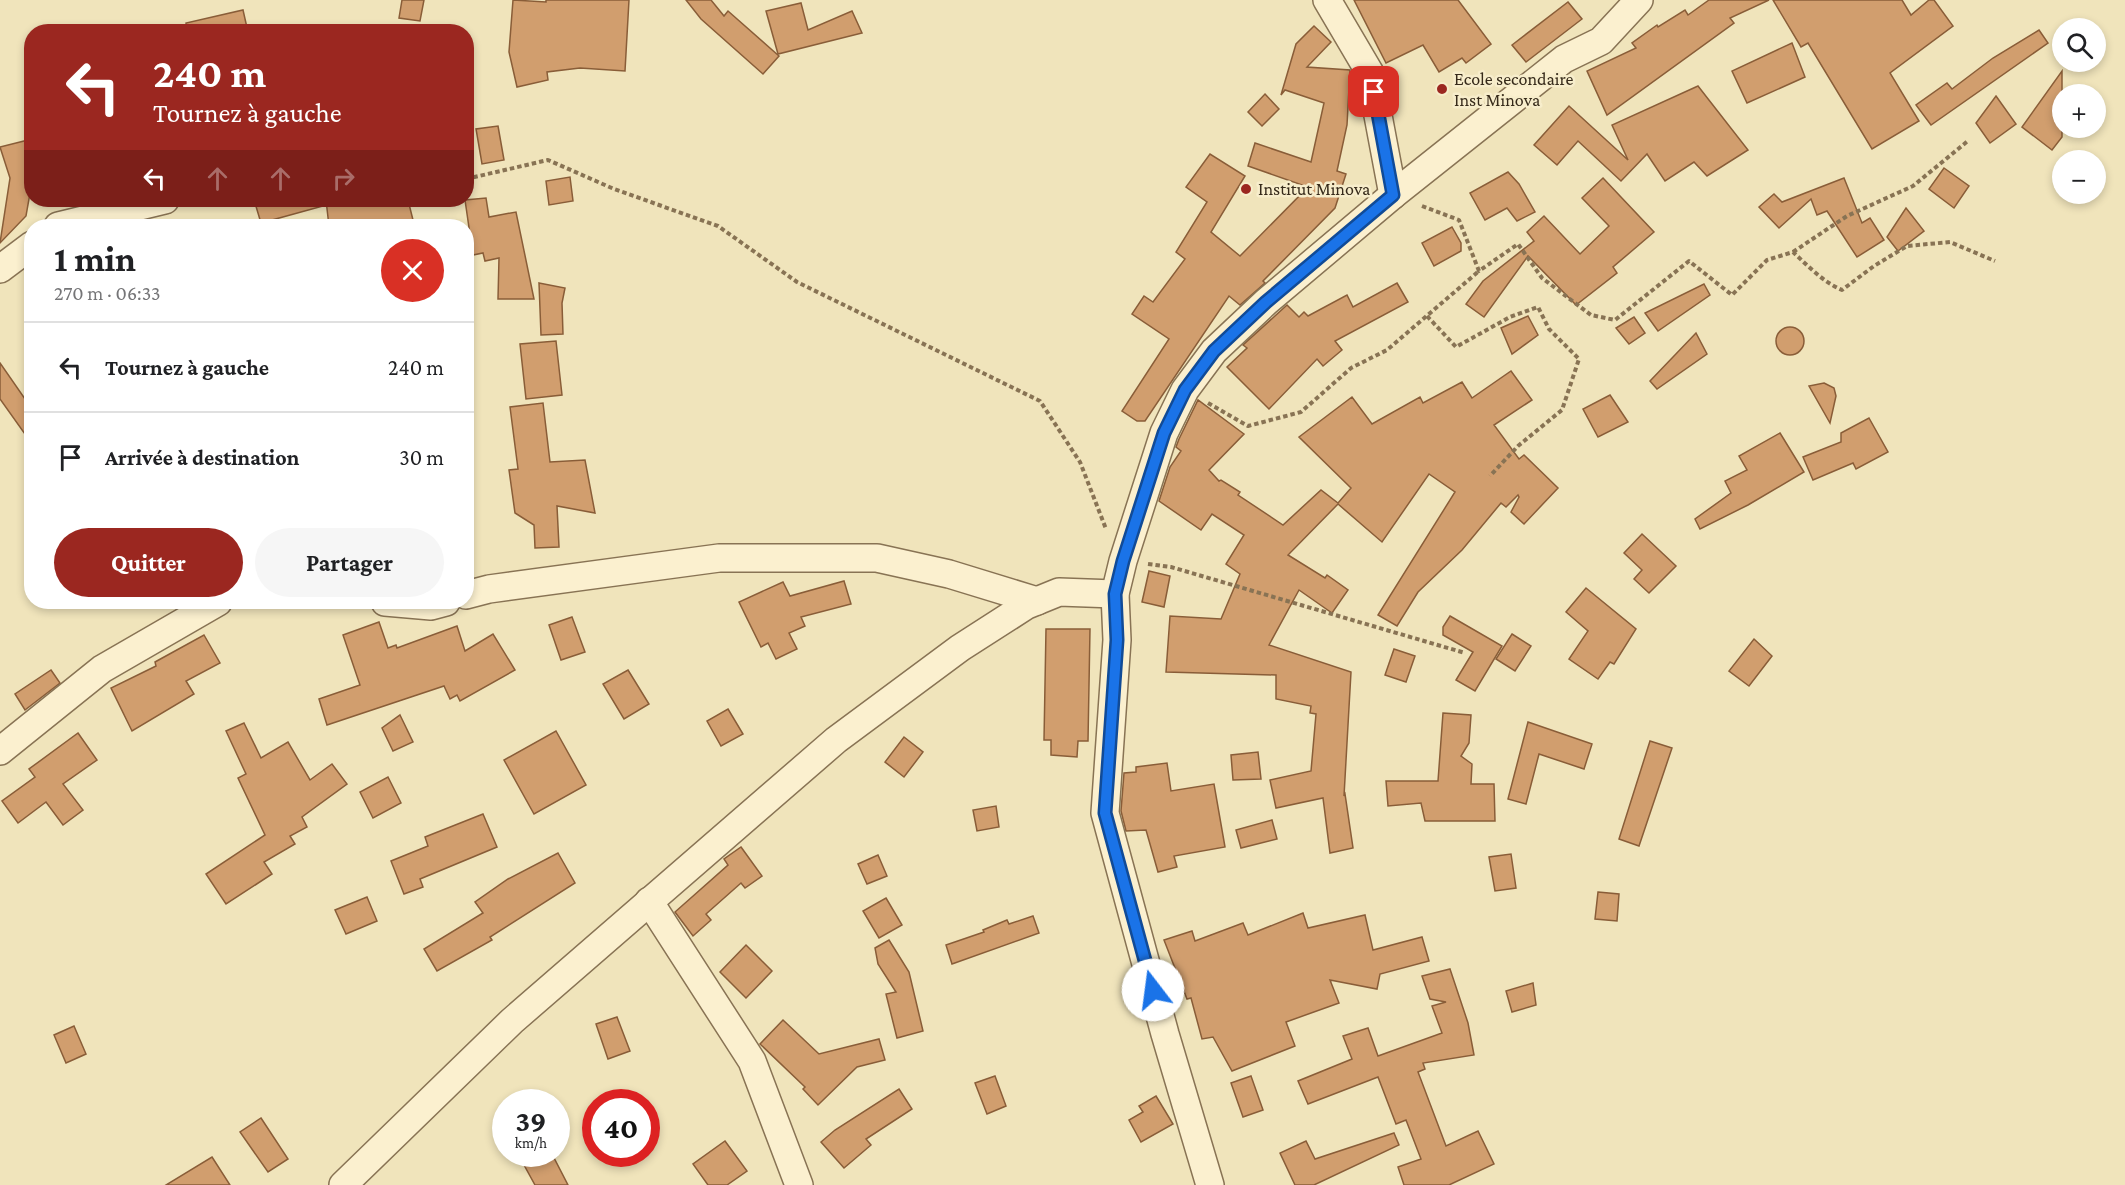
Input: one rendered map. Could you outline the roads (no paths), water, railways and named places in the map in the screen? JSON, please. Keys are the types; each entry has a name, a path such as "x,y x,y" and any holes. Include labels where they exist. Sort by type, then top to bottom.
{"street":[{"path":"1327,0 1370,73 1393,195"},
{"path":"1210,1185 1165,1034 1105,813 1117,640 1115,594 1123,561 1164,433 1185,390 1214,351 1266,302 1393,195 1564,60 1601,41 1640,0"},
{"path":"87,219 136,207"},
{"path":"0,268 24,251"},
{"path":"474,593 718,558 876,558 950,574 1037,601"},
{"path":"343,1185 512,1021 836,740 960,648 1037,601 1059,592 1115,594"},
{"path":"0,751 102,669 206,609"},
{"path":"649,901 752,1061 799,1185"}],"place":[{"name":"Ecole secondaire Inst Minova","path":"1442,89"},
{"name":"Institut Minova","path":"1246,189"}]}
